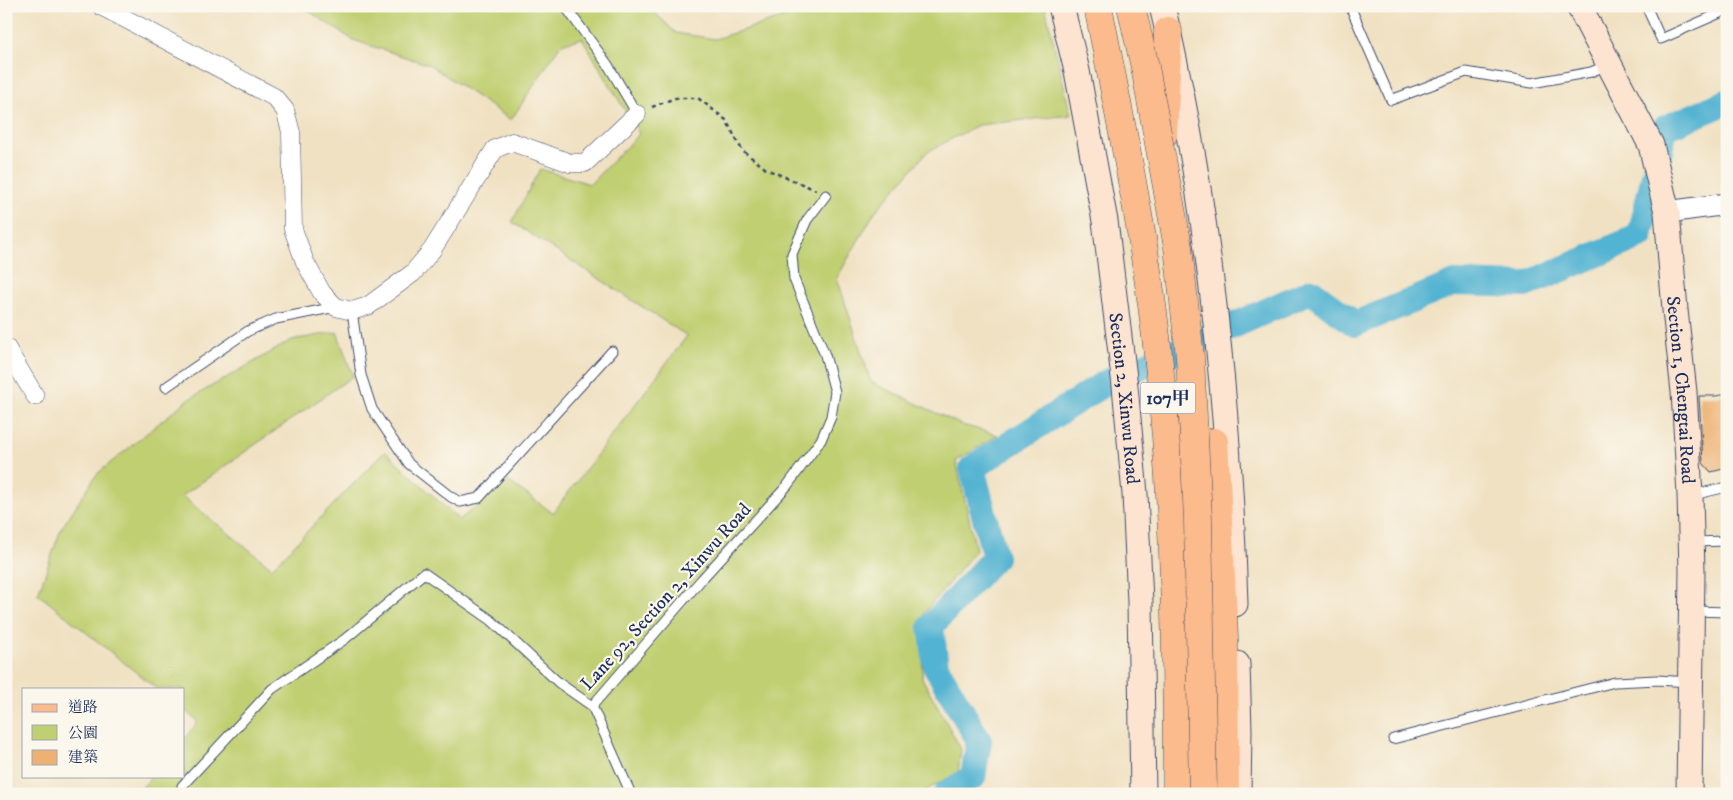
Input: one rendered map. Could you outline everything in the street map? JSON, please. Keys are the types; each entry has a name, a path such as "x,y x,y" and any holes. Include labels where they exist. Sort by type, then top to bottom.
{"main road":[{"name":"Section 2, Xinwu Road","path":"1061,6 1077,71 1105,221 1125,386 1136,504 1143,794"},
{"path":"1092,6 1103,71 1116,186 1147,414 1156,529 1159,694 1158,794"},
{"path":"1098,6 1139,223 1159,364 1171,521 1177,794"},
{"name":"107甲","path":"1106,6 1144,203 1165,363 1181,605 1182,794"},
{"name":"107甲","path":"1124,6 1138,69 1178,325 1193,520 1197,794"},
{"path":"1131,6 1145,67 1178,247 1190,357 1198,519 1202,794"},
{"path":"1138,6 1156,65 1180,171 1191,243 1214,442 1224,637 1225,794"},
{"name":"Section 1, Chengtai Road","path":"1584,8 1609,63 1651,145 1667,212 1684,392 1690,495 1692,611 1689,794"},
{"path":"1160,201 1165,19"},
{"name":"107甲","path":"1165,19 1188,126 1203,219 1222,377 1234,554 1239,731 1238,794"}],"street":[{"path":"101,6 274,97 285,110 291,132 293,229 309,270 322,293 344,309 368,306 413,273 432,250 495,149 512,142 570,164 585,163 636,114"},
{"path":"1667,212 1727,204"},
{"path":"6,347 35,396"}],"lane":[{"path":"565,6 608,65 636,114"},
{"path":"1350,6 1391,100 1466,72 1532,83 1591,72 1609,63"},
{"path":"1646,6 1661,39 1727,10"},
{"name":"Lane 92, Section 2, Xinwu Road","path":"182,786 272,689 346,639 424,573 491,620 559,683 592,706 701,580 787,486 821,440 831,418 835,392 825,355 794,279 792,254 807,220 826,195"},
{"path":"166,387 248,331 276,319 344,309 372,409 409,464 450,497 460,502 479,498 612,352"},
{"path":"1690,495 1727,487"},
{"path":"1691,541 1727,542"},
{"path":"1692,611 1727,612"},
{"path":"1393,739 1614,682 1657,680 1690,682"},
{"path":"592,706 631,794"}],"path":[{"path":"636,114 675,98 698,98 726,120 742,150 766,169 826,195"}],"green space":[{"path":"301,6 654,6 656,14 676,33 715,39 797,13 807,6 1045,6 1071,115 978,125 927,152 874,213 837,278 871,382 962,425 998,435 956,461 976,550 924,613 922,678 961,749 958,772 920,794 137,794 150,778 185,778 185,738 198,722 185,711 185,688 156,688 38,594 61,529 97,474 186,401 292,340 337,332 353,376 182,496 272,568 385,451 459,520 508,481 553,513 687,336 512,222 540,169 590,184 639,134 582,38 561,44 511,120 430,65 353,40"}],"building":[{"path":"1727,394 1727,419 1724,420 1727,430 1727,468 1711,472 1703,463 1699,396"}],"waterway":[{"path":"946,794 973,777 979,741 936,667 931,626 995,557 972,468 1105,383 1311,291 1355,324 1455,283 1525,285 1640,236 1665,128 1727,102"}]}
